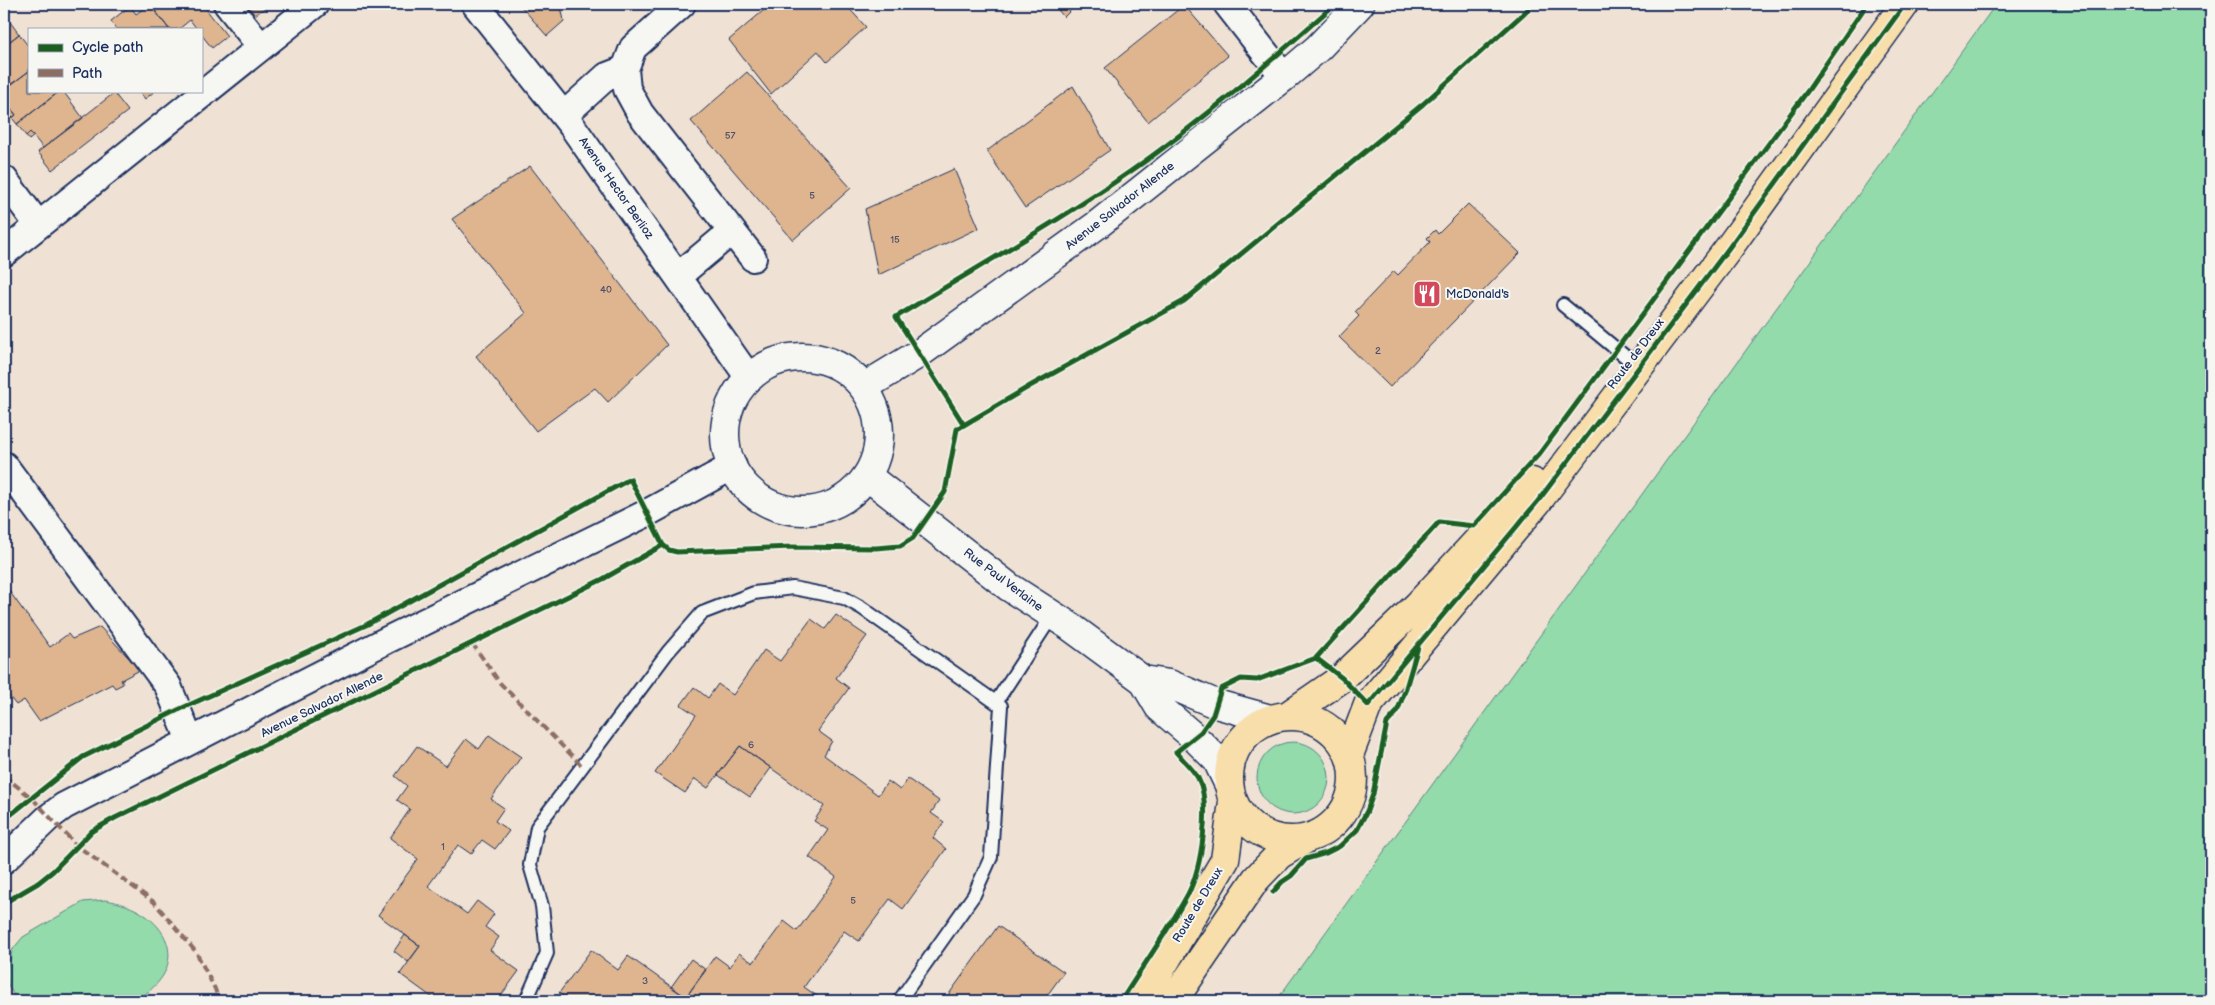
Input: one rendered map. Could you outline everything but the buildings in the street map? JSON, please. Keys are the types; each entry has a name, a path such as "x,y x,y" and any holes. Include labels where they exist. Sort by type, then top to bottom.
{"main road":[{"name":"Route de Dreux","path":"1279,718 1342,678 1418,605 1551,461 1752,190 1884,4"},
{"name":"Route de Dreux","path":"1349,755 1368,705 1538,501 1728,249 1905,4"},
{"path":"1172,1001 1256,879 1279,855 1322,832 1337,821 1347,807 1353,781 1349,755 1341,741 1331,730 1318,721 1303,716 1279,718 1256,727 1243,738 1234,752 1229,768 1231,793 1242,817 1255,830 1288,841 1306,839"},
{"name":"Route de Dreux","path":"1142,1001 1225,860 1231,793"}],"street":[{"path":"227,4 261,47"},
{"path":"4,253 315,4"},
{"name":"Avenue Hector Berlioz","path":"475,4 564,114 749,378"},
{"path":"682,4 633,48 625,69 627,89 640,113 753,258"},
{"path":"1227,4 1284,77"},
{"name":"Avenue Salvador Allende","path":"864,387 920,353 1097,225 1284,77 1318,48 1360,4"},
{"path":"564,114 607,76 625,69"},
{"path":"4,180 33,218"},
{"path":"678,276 732,231"},
{"path":"808,357 829,361 848,372 864,387 873,403 878,421 879,440 875,459 867,476 851,493 832,505 809,510 785,509 764,500 746,486 733,466 726,443 727,419 735,397 749,378 766,366 787,358 808,357"},
{"path":"4,465 168,686 190,741"},
{"path":"4,860 49,817 64,806 413,627 647,513 733,466"},
{"name":"Rue Paul Verlaine","path":"867,476 1002,581 1143,680 1159,707 1217,760 1231,793"},
{"name":"Rue Paul Verlaine","path":"1143,680 1170,684 1216,704 1279,718"}],"lane":[{"path":"1563,305 1628,358"},
{"path":"526,1001 547,953 542,906 530,865 537,827 668,652 702,613 754,593 793,588 844,598 862,608 1001,706 991,857 974,895 899,1001"},
{"path":"996,702 1052,616"}],"green space":[{"path":"1996,4 2211,4 2211,1001 1276,1001"},
{"path":"1293,742 1313,748 1323,758 1329,778 1323,798 1313,808 1293,814 1273,808 1263,798 1257,778 1263,758 1273,748"},
{"path":"105,900 127,906 145,915 158,927 166,941 169,956 165,972 153,987 134,1001 17,1001 7,983 6,971 13,949 23,937 83,902"}],"marked path":[{"path":"472,643 500,683 583,767"},
{"path":"4,776 32,798 76,845 154,902 196,952 219,1001"}],"cycle path":[{"path":"964,425 896,317 1044,228 1158,152 1261,69 1335,4"},
{"path":"4,820 83,757 178,710 366,625 630,479 663,545 669,550 677,552 792,547 876,548 900,546 913,538 945,492 957,429 1030,386 1184,301 1423,104 1534,4"},
{"path":"1121,1001 1172,921 1193,883 1201,853 1204,804 1198,778 1176,752 1201,732 1213,715 1221,689 1241,679 1257,680 1316,658 1439,522 1474,526 1540,453 1809,89 1867,4"},
{"path":"1316,658 1342,678 1368,705 1538,501 1728,249 1905,4"},
{"path":"4,903 38,883 53,871 92,831 115,818 603,579 663,545"},
{"path":"1273,892 1306,859 1326,853 1340,846 1357,830 1373,794 1387,723 1397,712 1418,647"}],"place":[{"name":"McDonald's","path":"1427,294"}]}
